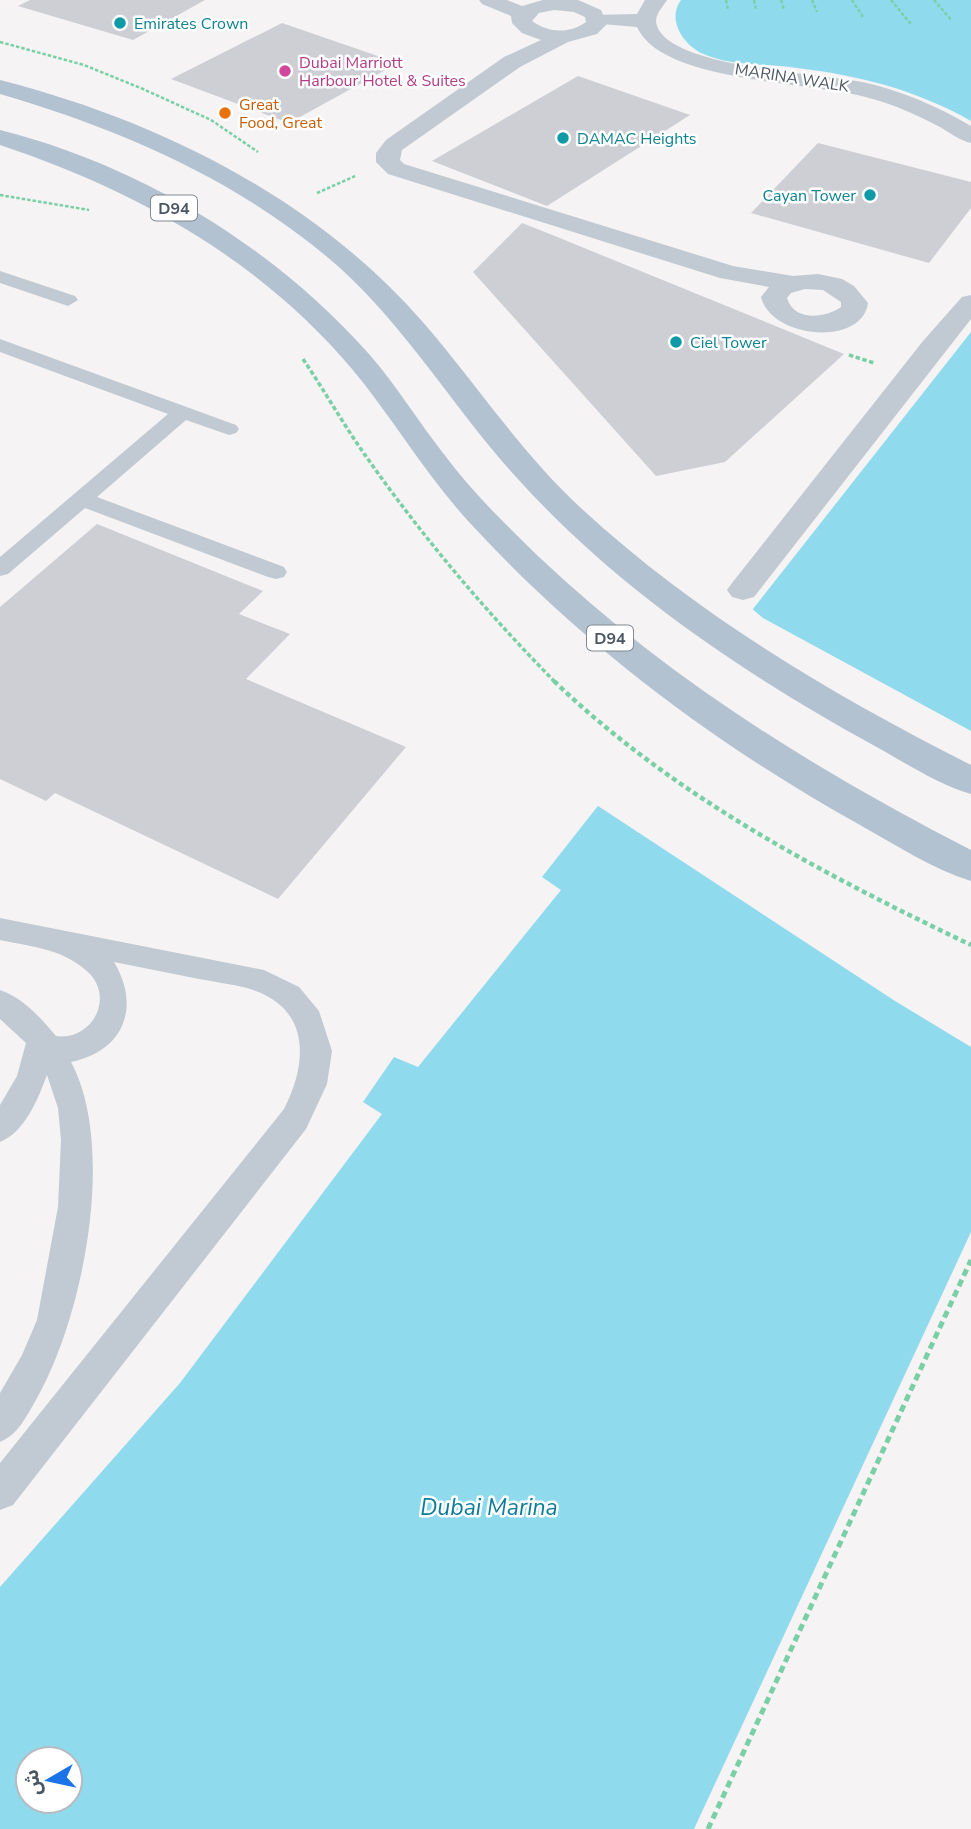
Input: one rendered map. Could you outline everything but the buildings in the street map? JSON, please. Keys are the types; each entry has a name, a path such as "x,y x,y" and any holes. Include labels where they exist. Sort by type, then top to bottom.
{"main road":[{"path":"0,87 108,122 192,160 290,219 380,292 410,324 505,446 545,490 647,582 709,629 784,678 971,781"},
{"name":"D94","path":"0,138 109,176 195,220 262,269 324,322 378,383 434,461 471,505 564,598 619,646 761,748 827,789 971,867"}],"street":[{"path":"489,0 543,34 565,36"},
{"path":"597,19 645,21 649,7 657,0"},
{"path":"512,62 533,8 549,2 578,6 594,14 597,19 597,24 585,32 565,36 512,62 394,145 388,153 388,162 408,174 782,291"},
{"name":"MARINA WALK","path":"645,21 653,38 675,53 708,64 865,89 929,112 971,136"},
{"path":"743,590 933,347 971,303"}],"lane":[{"path":"0,277 68,300"},
{"path":"0,345 229,429"},
{"path":"0,569 183,412"},
{"path":"82,499 276,572"},
{"path":"0,929 254,978 289,995 309,1020 317,1051 312,1084 295,1119 0,1492"},
{"path":"44,1044 72,1050 90,1044 105,1031 112,1016 113,999 105,971 66,942"},
{"path":"0,1002 16,1013 44,1044 72,1098 79,1134 76,1199 58,1306 40,1356 0,1424"},
{"path":"2,1122 31,1081 44,1044"}],"path":[{"path":"726,0 728,10"},
{"path":"754,0 756,10"},
{"path":"781,0 784,10"},
{"path":"812,0 817,12"},
{"path":"852,0 863,17"},
{"path":"891,0 911,24"},
{"path":"934,0 953,21"},
{"path":"708,1829 971,1260"}],"water":[{"path":"681,0 971,0 971,121 908,92 865,80 785,66 736,63 701,53 688,43 679,30 676,15"},
{"name":"Dubai Marina","path":"971,332 971,1232 694,1829 0,1829 0,1587 180,1383 382,1114 363,1102 394,1057 418,1067 561,890 542,877"}],"pier":[{"path":"750,607 763,618 971,731 971,1047 895,1001 595,804"}],"place":[{"name":"Emirates Crown","path":"120,23"},
{"name":"Dubai Marriott Harbour Hotel & Suites","path":"285,71"},
{"name":"Great Food, Great","path":"225,113"},
{"name":"DAMAC Heights","path":"563,138"},
{"name":"Cayan Tower","path":"870,195"},
{"name":"Ciel Tower","path":"676,342"}]}
